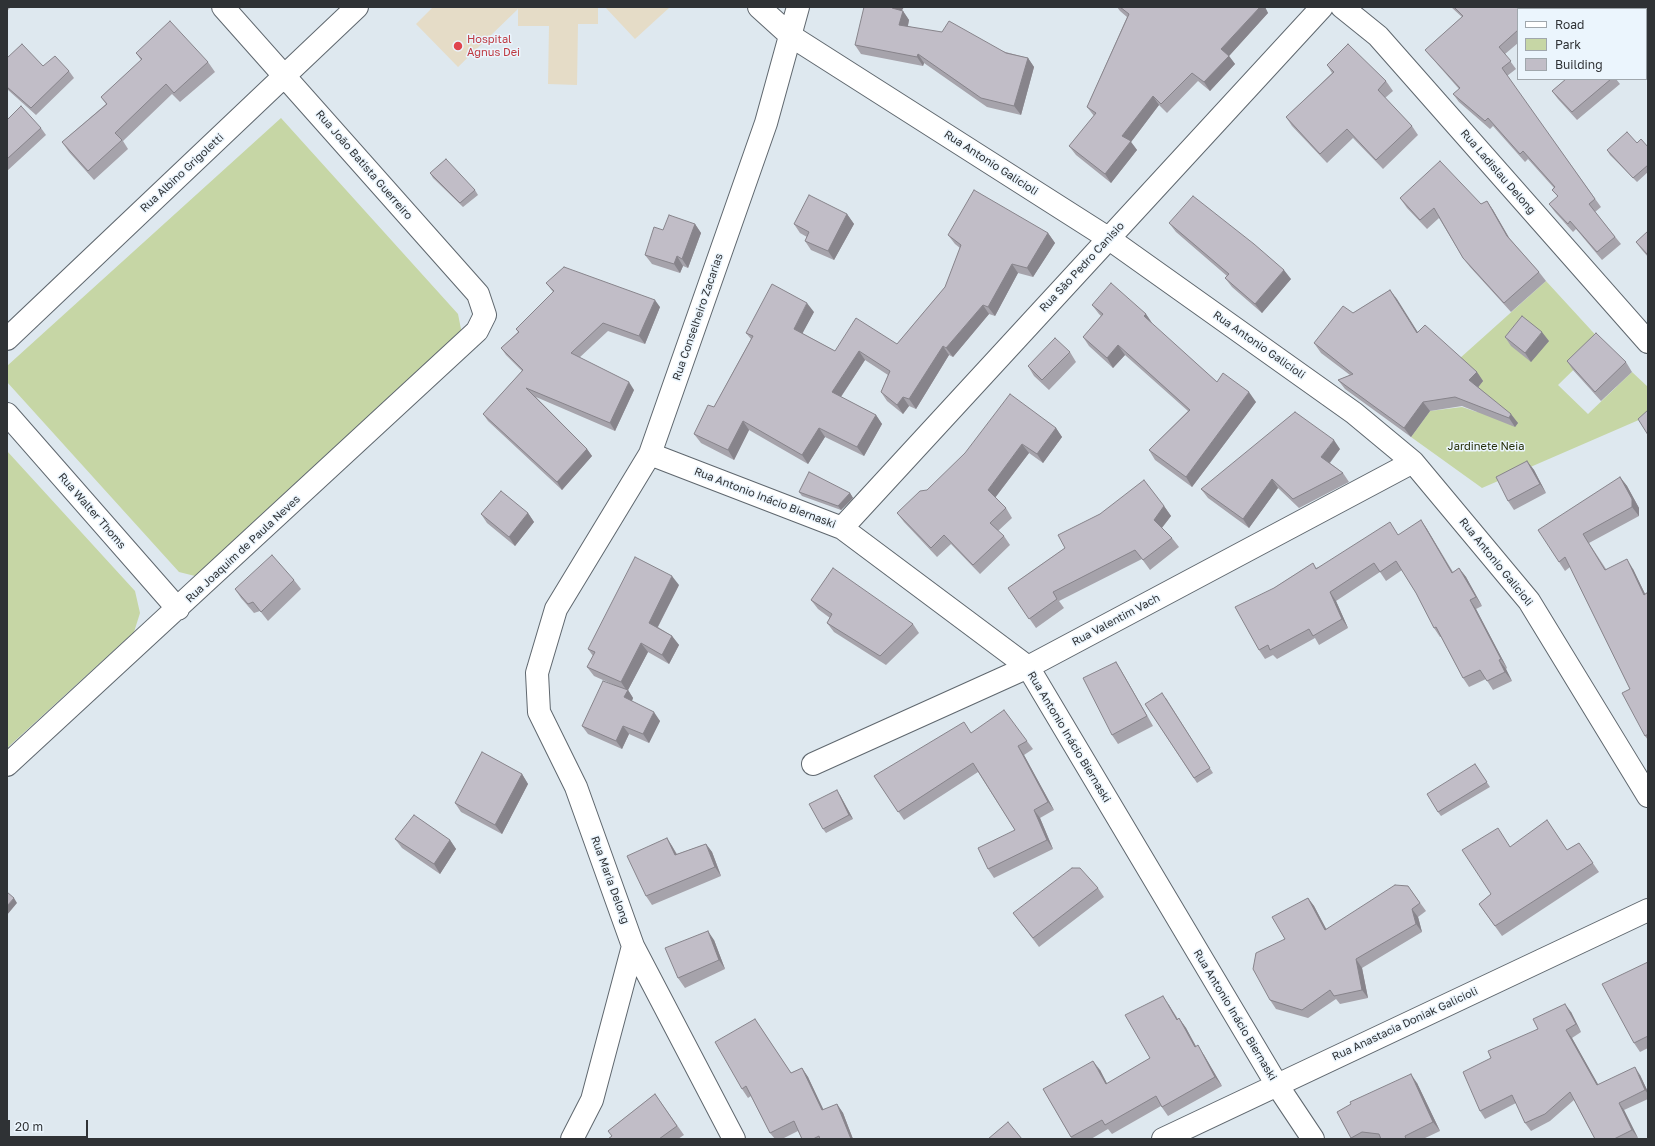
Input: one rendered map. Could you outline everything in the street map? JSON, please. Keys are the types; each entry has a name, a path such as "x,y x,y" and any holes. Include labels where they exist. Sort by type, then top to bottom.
{"street":[{"name":"Rua João Batista Guerreiro","path":"223,7 478,294 485,315 477,331"},
{"name":"Rua Albino Grigoletti","path":"7,338 358,7"},
{"name":"Rua Antonio Galicioli","path":"759,7 791,36 1108,238 1354,413 1413,462 1529,600 1648,796"},
{"name":"Rua Conselheiro Zacarias","path":"556,609 650,454 766,123 798,7"},
{"name":"Rua São Pedro Canisio","path":"842,528 1322,7"},
{"name":"Rua Ladislau Delong","path":"1342,7 1378,36 1648,342"},
{"name":"Rua Joaquim de Paula Neves","path":"7,765 178,609 477,331"},
{"name":"Rua Walter Thoms","path":"7,414 178,609"},
{"name":"Rua Antonio Inácio Biernaski","path":"650,454 842,528 1028,667 1277,1085 1313,1139"},
{"name":"Rua Valentim Vach","path":"813,764 1028,667 1413,462"},
{"name":"Rua Maria Delong","path":"556,609 537,673 539,712 576,787 633,946 734,1139"},
{"name":"Rua Anastacia Doniak Galicioli","path":"1163,1139 1648,910"},
{"path":"572,1139 592,1100 633,946"}],"shaded area":[{"name":"Hospital Agnus Dei","path":"433,7 598,7 598,24 578,24 577,85 548,84 549,26 518,26 518,9 458,67 416,24"},
{"path":"605,7 670,7 635,39"}],"green space":[{"path":"281,118 458,314 462,334 214,569 195,576 179,572 7,382 7,366"},
{"name":"Jardinete Neia","path":"1546,281 1602,342 1558,385 1588,414 1632,372 1648,387 1648,416 1482,488 1411,437 1430,411 1462,407 1477,412 1476,390 1459,359"},
{"path":"7,451 135,591 140,613 134,632 7,748"}],"building":[{"path":"864,7 893,7 892,8 903,11 899,25 942,32 949,21 1006,53 1028,58 1014,106 981,98 918,54 917,57 855,45"},
{"path":"1120,7 1260,7 1221,49 1229,56 1204,82 1192,73 1161,104 1153,96 1122,136 1131,141 1105,174 1069,146 1096,113 1087,107 1129,14"},
{"path":"1454,7 1594,7 1517,8 1517,31 1499,47 1511,61 1502,68 1595,199 1589,204 1615,237 1597,252 1570,221 1568,224 1549,204 1558,196 1552,190 1555,187 1523,151 1520,154 1488,118 1485,121 1453,94 1460,88 1425,50 1463,16"},
{"path":"1615,7 1648,7 1648,37 1647,8"},
{"path":"170,21 208,62 174,93 166,84 115,133 122,140 88,171 62,142 107,104 101,97 142,59 136,53"},
{"path":"22,44 43,66 55,56 69,71 31,108 7,87 7,58"},
{"path":"1348,44 1386,81 1378,90 1412,126 1376,160 1347,129 1320,154 1286,117 1334,72 1327,65"},
{"path":"1565,80 1610,80 1572,112 1552,91"},
{"path":"21,106 41,128 7,159 7,120"},
{"path":"1627,132 1637,143 1641,139 1648,147 1648,165 1633,178 1607,150"},
{"path":"446,159 475,190 460,203 430,173"},
{"path":"1440,161 1481,204 1487,201 1507,236 1539,272 1504,303 1463,258 1434,208 1420,220 1400,198"},
{"path":"974,190 1048,233 1027,268 1012,264 988,307 983,305 946,348 943,346 909,399 903,397 897,405 881,392 890,371 859,351 832,392 876,415 857,447 819,428 802,455 743,421 728,450 694,434 708,405 714,407 753,336 746,333 772,284 807,303 794,329 835,351 856,318 897,344 945,287 961,245 948,235"},
{"path":"809,195 847,214 828,251 805,241 809,232 794,224"},
{"path":"1193,196 1254,244 1284,270 1255,304 1225,278 1229,274 1169,223"},
{"path":"669,215 695,224 682,259 677,256 674,264 645,255 654,227 663,230"},
{"path":"1648,231 1648,255 1636,242"},
{"path":"564,267 655,300 639,336 603,323 571,353 629,382 610,423 526,388 587,449 557,482 483,414 523,370 501,348 519,332 516,329 554,291 546,283"},
{"path":"1111,283 1146,314 1144,316 1217,382 1223,373 1249,392 1186,477 1149,450 1190,410 1118,345 1107,358 1083,337 1103,314 1092,305"},
{"path":"1390,290 1417,333 1425,325 1477,372 1469,380 1511,414 1509,418 1455,397 1423,402 1404,428 1338,380 1353,374 1314,343 1343,306 1353,313"},
{"path":"1522,316 1542,332 1525,353 1505,337"},
{"path":"1596,333 1626,362 1595,392 1567,361"},
{"path":"1055,338 1070,352 1042,380 1028,366"},
{"path":"1010,394 1056,428 1037,454 1022,444 988,490 1006,508 990,523 1004,536 973,565 944,535 931,548 897,513 920,491 927,490 965,453"},
{"path":"1648,410 1648,435 1638,419"},
{"path":"1295,412 1334,440 1321,457 1343,473 1293,499 1272,479 1243,519 1201,489"},
{"path":"1527,461 1540,484 1508,501 1496,477"},
{"path":"809,472 850,493 838,506 799,492"},
{"path":"1620,477 1632,499 1632,507 1583,534 1605,570 1627,559 1644,595 1648,592 1648,734 1645,736 1622,693 1630,689 1565,557 1559,562 1538,530"},
{"path":"1144,480 1164,506 1154,520 1172,538 1143,560 1135,550 1053,592 1057,599 1029,619 1008,588 1065,548 1058,535 1100,514"},
{"path":"501,491 528,513 509,537 481,514"},
{"path":"1421,520 1452,573 1459,568 1476,597 1470,600 1501,659 1499,660 1505,672 1487,681 1480,670 1463,678 1436,627 1434,628 1416,593 1396,561 1380,572 1374,563 1330,592 1342,619 1313,636 1309,629 1270,650 1268,645 1259,650 1235,607 1274,588 1313,563 1316,569 1390,522 1398,535"},
{"path":"272,555 294,580 261,612 253,602 248,604 235,589"},
{"path":"635,557 672,576 649,623 672,636 662,655 641,643 621,682 587,667 595,652 588,649"},
{"path":"833,568 913,624 880,656 827,623 832,614 811,600"},
{"path":"1116,662 1147,716 1112,735 1083,678"},
{"path":"603,681 628,690 624,697 654,712 643,734 623,726 616,741 582,726"},
{"path":"1162,693 1210,768 1194,778 1145,704"},
{"path":"1004,710 1027,741 1018,746 1048,802 1034,810 1047,840 988,869 978,848 1015,830 973,763 898,812 874,776 964,722 971,733"},
{"path":"482,752 522,774 495,825 455,803"},
{"path":"1475,764 1487,782 1438,812 1427,794"},
{"path":"837,790 849,815 823,829 809,804"},
{"path":"414,815 450,840 434,864 395,839"},
{"path":"1547,820 1567,850 1579,843 1593,863 1495,926 1479,904 1491,894 1462,850 1498,828 1510,847"},
{"path":"667,838 675,855 706,844 715,867 646,896 627,856"},
{"path":"1072,868 1080,868 1098,888 1033,938 1013,913"},
{"path":"1395,885 1408,886 1420,903 1412,909 1416,924 1356,959 1362,990 1334,996 1330,990 1302,1010 1270,1000 1253,969 1256,953 1285,939 1272,917 1308,898 1325,930"},
{"path":"7,892 14,898 7,906"},
{"path":"708,931 719,960 678,978 665,948"},
{"path":"1648,962 1648,1036 1634,1043 1602,984"},
{"path":"1163,996 1177,1020 1179,1018 1195,1047 1198,1045 1215,1077 1162,1107 1156,1096 1105,1125 1102,1120 1071,1137 1043,1089 1093,1061 1106,1084 1150,1058 1125,1015"},
{"path":"1565,1004 1576,1024 1566,1030 1597,1085 1635,1067 1645,1090 1619,1103 1632,1130 1614,1139 1595,1139 1570,1092 1545,1114 1525,1123 1512,1095 1480,1111 1463,1072 1491,1058 1488,1051 1538,1029 1533,1019"},
{"path":"755,1019 791,1073 802,1068 822,1110 837,1104 851,1139 820,1139 819,1136 813,1139 802,1139 794,1121 770,1133 746,1086 742,1089 715,1042"},
{"path":"1411,1074 1433,1122 1405,1136 1406,1139 1381,1139 1379,1134 1362,1132 1351,1138 1337,1112 1351,1104 1350,1102"},
{"path":"655,1094 677,1126 659,1139 608,1139 612,1136 608,1131"},
{"path":"1008,1122 1022,1139 988,1139"}],"place":[{"name":"Hospital Agnus Dei","path":"458,46"}]}
